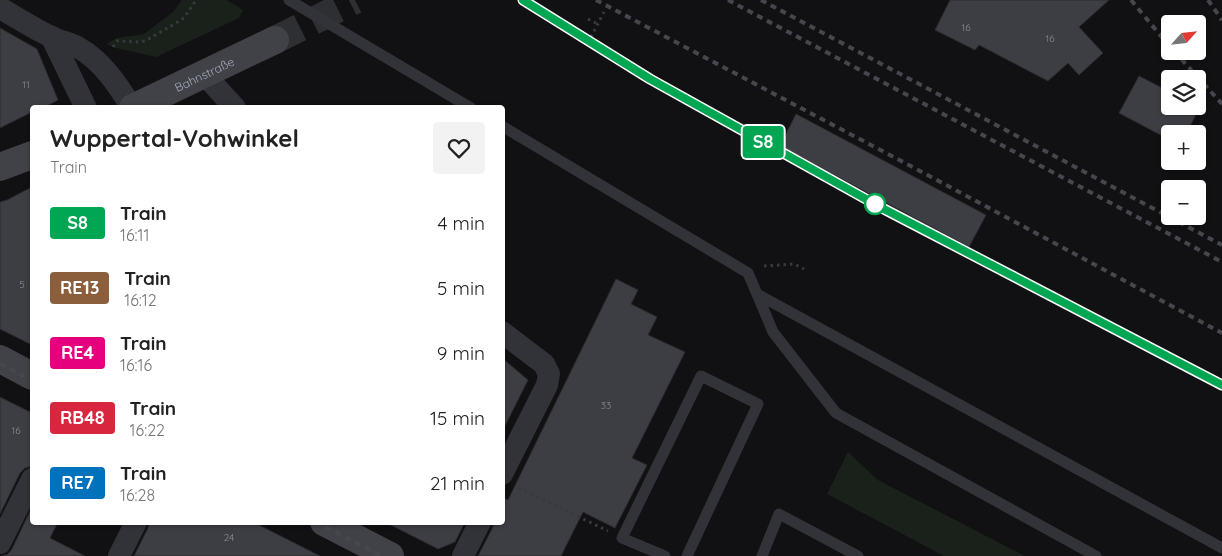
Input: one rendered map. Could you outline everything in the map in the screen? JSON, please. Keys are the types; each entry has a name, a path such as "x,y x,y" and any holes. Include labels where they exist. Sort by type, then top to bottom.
{"main road":[{"name":"Bahnstraße","path":"141,105 275,40"},
{"path":"0,167 30,156"},
{"path":"0,359 30,375"},
{"path":"330,525 390,556"}],"street":[{"path":"0,8 52,38 78,48 98,62 135,105"},
{"path":"52,38 85,105"},
{"path":"204,74 232,105"},
{"path":"505,334 544,364 549,374 547,385 508,480"},
{"path":"0,543 30,483"},
{"path":"119,556 134,525"},
{"path":"463,556 478,525"}],"lane":[{"path":"289,0 466,105"},
{"path":"505,128 748,273 773,332 836,413 1096,556"},
{"path":"757,294 1222,548"},
{"path":"665,556 622,538 701,376 758,404 687,556"},
{"path":"762,556 779,514 858,556"}],"path":[{"path":"111,48 117,41 145,41 184,18 196,0"},
{"path":"591,37 604,12"},
{"path":"588,19 598,24"},
{"path":"748,273 758,266 794,264 804,269"},
{"path":"508,480 622,538"}],"shaded area":[{"path":"182,0 227,0 243,10 239,18 156,57 106,44 117,38 144,34 173,12"},
{"path":"848,452 878,480 1025,556 944,556 827,494"}],"building":[{"path":"950,0 1109,0 1079,27 1103,53 1079,75 1068,63 1048,81 979,45 975,50 935,30"},
{"path":"0,28 37,49 58,100 49,105 30,105 30,113 0,128"},
{"path":"1139,76 1161,87 1161,115 1196,115 1191,125 1161,125 1161,135 1119,113"},
{"path":"796,114 986,215 969,247 780,146"},
{"path":"30,188 30,344 0,329 0,202"},
{"path":"616,279 638,290 631,304 657,317 648,335 685,352 632,458 647,465 615,528 583,512 561,556 478,556 494,525 505,525 505,498 508,500"},
{"path":"505,361 528,380 505,426"},
{"path":"0,397 30,412 30,467 25,468 20,473 0,514"},
{"path":"30,511 30,525 56,525 50,538 85,556 1,556 8,554"},
{"path":"148,525 259,525 320,556 134,556"},
{"path":"391,525 464,525 455,542 438,549"}],"tunnel":[{"path":"275,40 355,0"}],"railway":[{"path":"523,0 650,79 882,208 1222,385"},
{"path":"596,0 1222,333"},
{"path":"728,0 1222,262"},
{"path":"761,0 1222,245"},
{"path":"1131,0 1161,36"},
{"path":"1208,0 1222,20"},
{"path":"1182,60 1222,104"},
{"path":"0,364 30,379"},
{"path":"322,525 382,556"}],"train":[{"name":"S8","path":"523,0 650,79 882,208 1222,385"}]}
